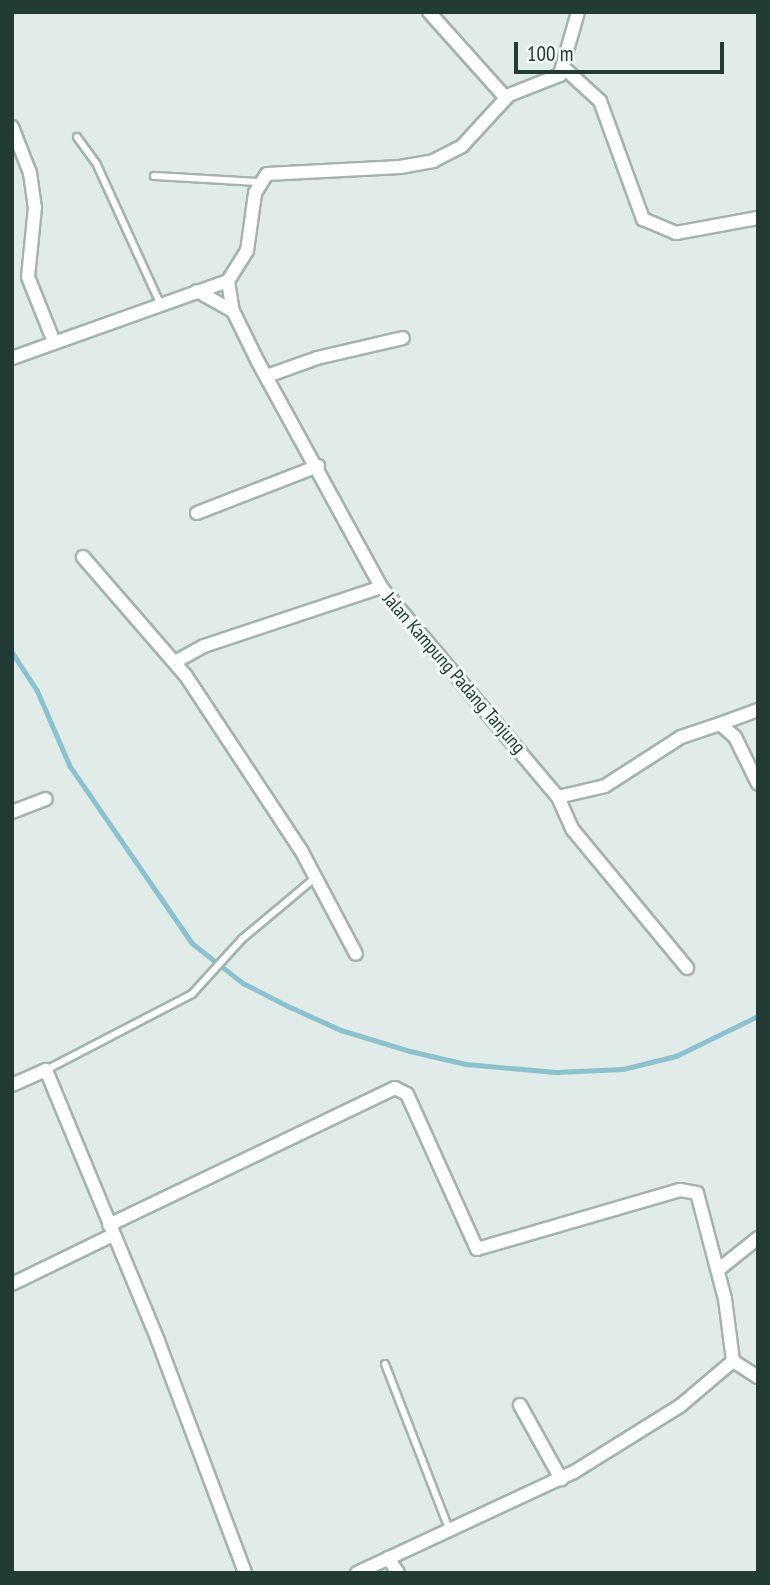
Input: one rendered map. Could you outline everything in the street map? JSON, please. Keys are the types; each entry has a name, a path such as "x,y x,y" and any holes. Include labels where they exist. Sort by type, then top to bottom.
{"street":[{"path":"429,12 506,98"},
{"path":"12,358 160,303 228,281 247,251 259,182 280,171 433,161 472,138 506,98 556,78 564,68 578,12"},
{"path":"564,68 600,102 643,219 676,233 758,218"},
{"path":"12,127 30,173 35,207 28,277 54,342"},
{"name":"Jalan Kampung Padang Tanjung","path":"228,281 233,311 381,587 558,797 573,830 687,968"},
{"path":"195,291 233,311"},
{"path":"267,376 317,358 403,338"},
{"path":"197,513 318,466"},
{"path":"83,557 175,662 259,783 356,954"},
{"path":"175,662 204,646 381,587"},
{"path":"558,797 605,786 681,737 758,710"},
{"path":"720,724 734,737 758,784"},
{"path":"12,812 46,799"},
{"path":"12,1085 46,1070 245,1573"},
{"path":"12,1284 111,1230 395,1088 407,1094 477,1249 584,1214 690,1189 702,1202 718,1270 733,1361 758,1377"},
{"path":"718,1270 758,1238"},
{"path":"357,1573 561,1479 680,1406 733,1361"},
{"path":"520,1405 561,1479"},
{"path":"388,1558 398,1573"}],"lane":[{"path":"77,137 97,165 160,303"},
{"path":"154,176 259,182"},
{"path":"46,1070 192,994 232,950 315,878"},
{"path":"385,1364 450,1531"}],"waterway":[{"path":"12,652 37,690 70,766 192,943 243,983 288,1006 341,1030 410,1051 466,1064 556,1072 623,1069 676,1056 758,1016"}]}
